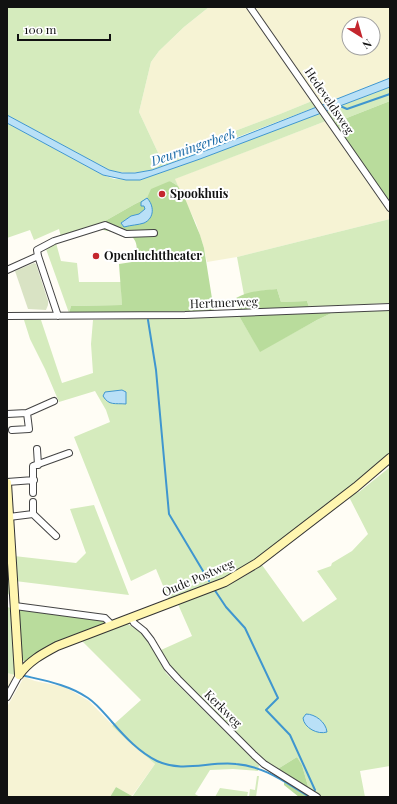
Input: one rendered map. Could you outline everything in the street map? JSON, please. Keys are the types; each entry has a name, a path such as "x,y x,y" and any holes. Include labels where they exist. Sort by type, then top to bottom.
{"street":[{"name":"Hedeveldsweg","path":"250,7 390,208"},
{"path":"58,316 37,250 54,242 105,225 126,234 154,233"},
{"path":"7,270 38,256"},
{"name":"Hertmerweg","path":"7,316 185,315 390,307"},
{"path":"7,414 27,413 54,401"},
{"path":"12,430 29,429 27,413"},
{"path":"37,449 38,465"},
{"path":"33,493 34,466 69,453"},
{"name":"Oude Postweg","path":"7,697 19,675 29,663 41,654 57,646 225,582 257,564 356,487 390,458"},
{"path":"19,675 7,482 34,480"},
{"path":"33,502 33,514 56,536"},
{"path":"9,517 33,514"},
{"path":"15,606 105,618 112,625"},
{"name":"Kerkweg","path":"131,618 151,640 164,663 178,679 254,755 264,764 317,797"}],"shaded area":[{"path":"209,7 246,7 312,101 161,159 139,112 151,62 159,51 184,27"},
{"path":"253,7 390,7 390,78 321,105"},
{"path":"326,121 390,212 390,219 237,257 207,262 196,223 174,179"},
{"path":"7,673 15,675 7,690"},
{"path":"24,677 35,681 65,687 89,701 127,740 155,764 132,796 116,787 110,797 7,797 7,707"}],"green space":[{"path":"7,7 209,7 184,27 159,51 151,62 139,112 161,159 312,101 316,107 152,170 130,173 109,170 7,115"},
{"path":"390,87 390,101 334,123 326,111"},
{"path":"390,101 390,204 334,123"},
{"path":"320,113 326,121 175,179 178,186 170,181 147,198 98,225 61,237 59,229 34,240 30,230 7,238 7,123 103,175 114,179 140,180 200,159"},
{"path":"170,181 178,186 186,201 204,248 214,311 69,313 71,306 122,305 119,264 132,262 136,256 136,245 131,236 99,229 98,225 147,198 151,189","holes":["150,202 146,222 124,227 121,223 131,216 139,214 146,209 144,206 141,206"]},
{"path":"390,219 390,303 309,307 307,301 281,302 277,289 244,295 237,257"},
{"path":"56,243 61,261 77,263 79,282 121,282 122,305 71,306 69,313 46,249"},
{"path":"34,263 36,264 48,301 46,310 28,309 15,271"},
{"path":"277,289 281,302 307,301 309,307 239,310 236,303 236,298 251,292"},
{"path":"390,308 390,454 343,493 242,569 227,578 169,600 156,569 131,581 74,437 110,422 106,410 95,391 59,402 30,339 24,320 41,320 62,383 93,373 91,344 93,320 239,316 260,351 336,311","holes":["122,390 126,404 117,403 105,393"]},
{"path":"336,311 260,352 239,316"},
{"path":"390,467 390,766 360,771 365,797 322,797 309,790 302,765 297,757 276,770 259,758 169,667 161,650 192,636 177,602 229,584 262,565 303,622 337,599 317,571 331,566 332,563 352,551 368,534 348,495 359,492"},
{"path":"94,505 129,595 15,581 14,556 76,563 86,553 70,509"},
{"path":"7,534 11,595 7,594"},
{"path":"7,607 11,608 15,675 7,673"},
{"path":"18,609 71,615 105,622 104,625 76,634 56,643 25,662 22,659"},
{"path":"126,623 142,632 150,640 166,673 259,765 258,771 233,769 210,770 195,794 200,797 132,797 155,764 112,726 141,700 80,639"},
{"path":"297,757 302,765 309,790 276,770"},
{"path":"257,776 259,776 256,797 249,797 250,789 255,790"},
{"path":"284,782 310,797 299,797 284,785"},
{"path":"116,787 132,796 110,797"},
{"path":"220,788 248,792 247,797 215,797"}],"water":[{"path":"390,78 390,87 200,159 140,180 126,180 103,175 7,123 7,115 109,170 122,173 135,173 152,170 213,148"},
{"path":"147,198 152,208 152,215 148,221 124,227 121,223 131,216 139,214 145,209 144,206 141,206 141,202"},
{"path":"122,390 126,392 126,404 110,403 103,396 105,392"},
{"path":"306,714 313,715 320,719 325,725 327,732 316,732 309,728 304,722 303,718"}],"waterway":[{"path":"338,105 347,109 390,94"},
{"path":"148,320 156,370 169,514 209,581"},
{"path":"214,589 226,607 245,628 278,698 266,710 290,735 315,790"},
{"path":"25,676 66,687 88,698 133,744 157,761 176,766 226,764 246,765 274,776 310,797"}],"place":[{"name":"Spookhuis","path":"162,194"},
{"name":"Openluchttheater","path":"96,256"}],"water label":[{"name":"Deurningerbeek","path":"193,147"}]}
